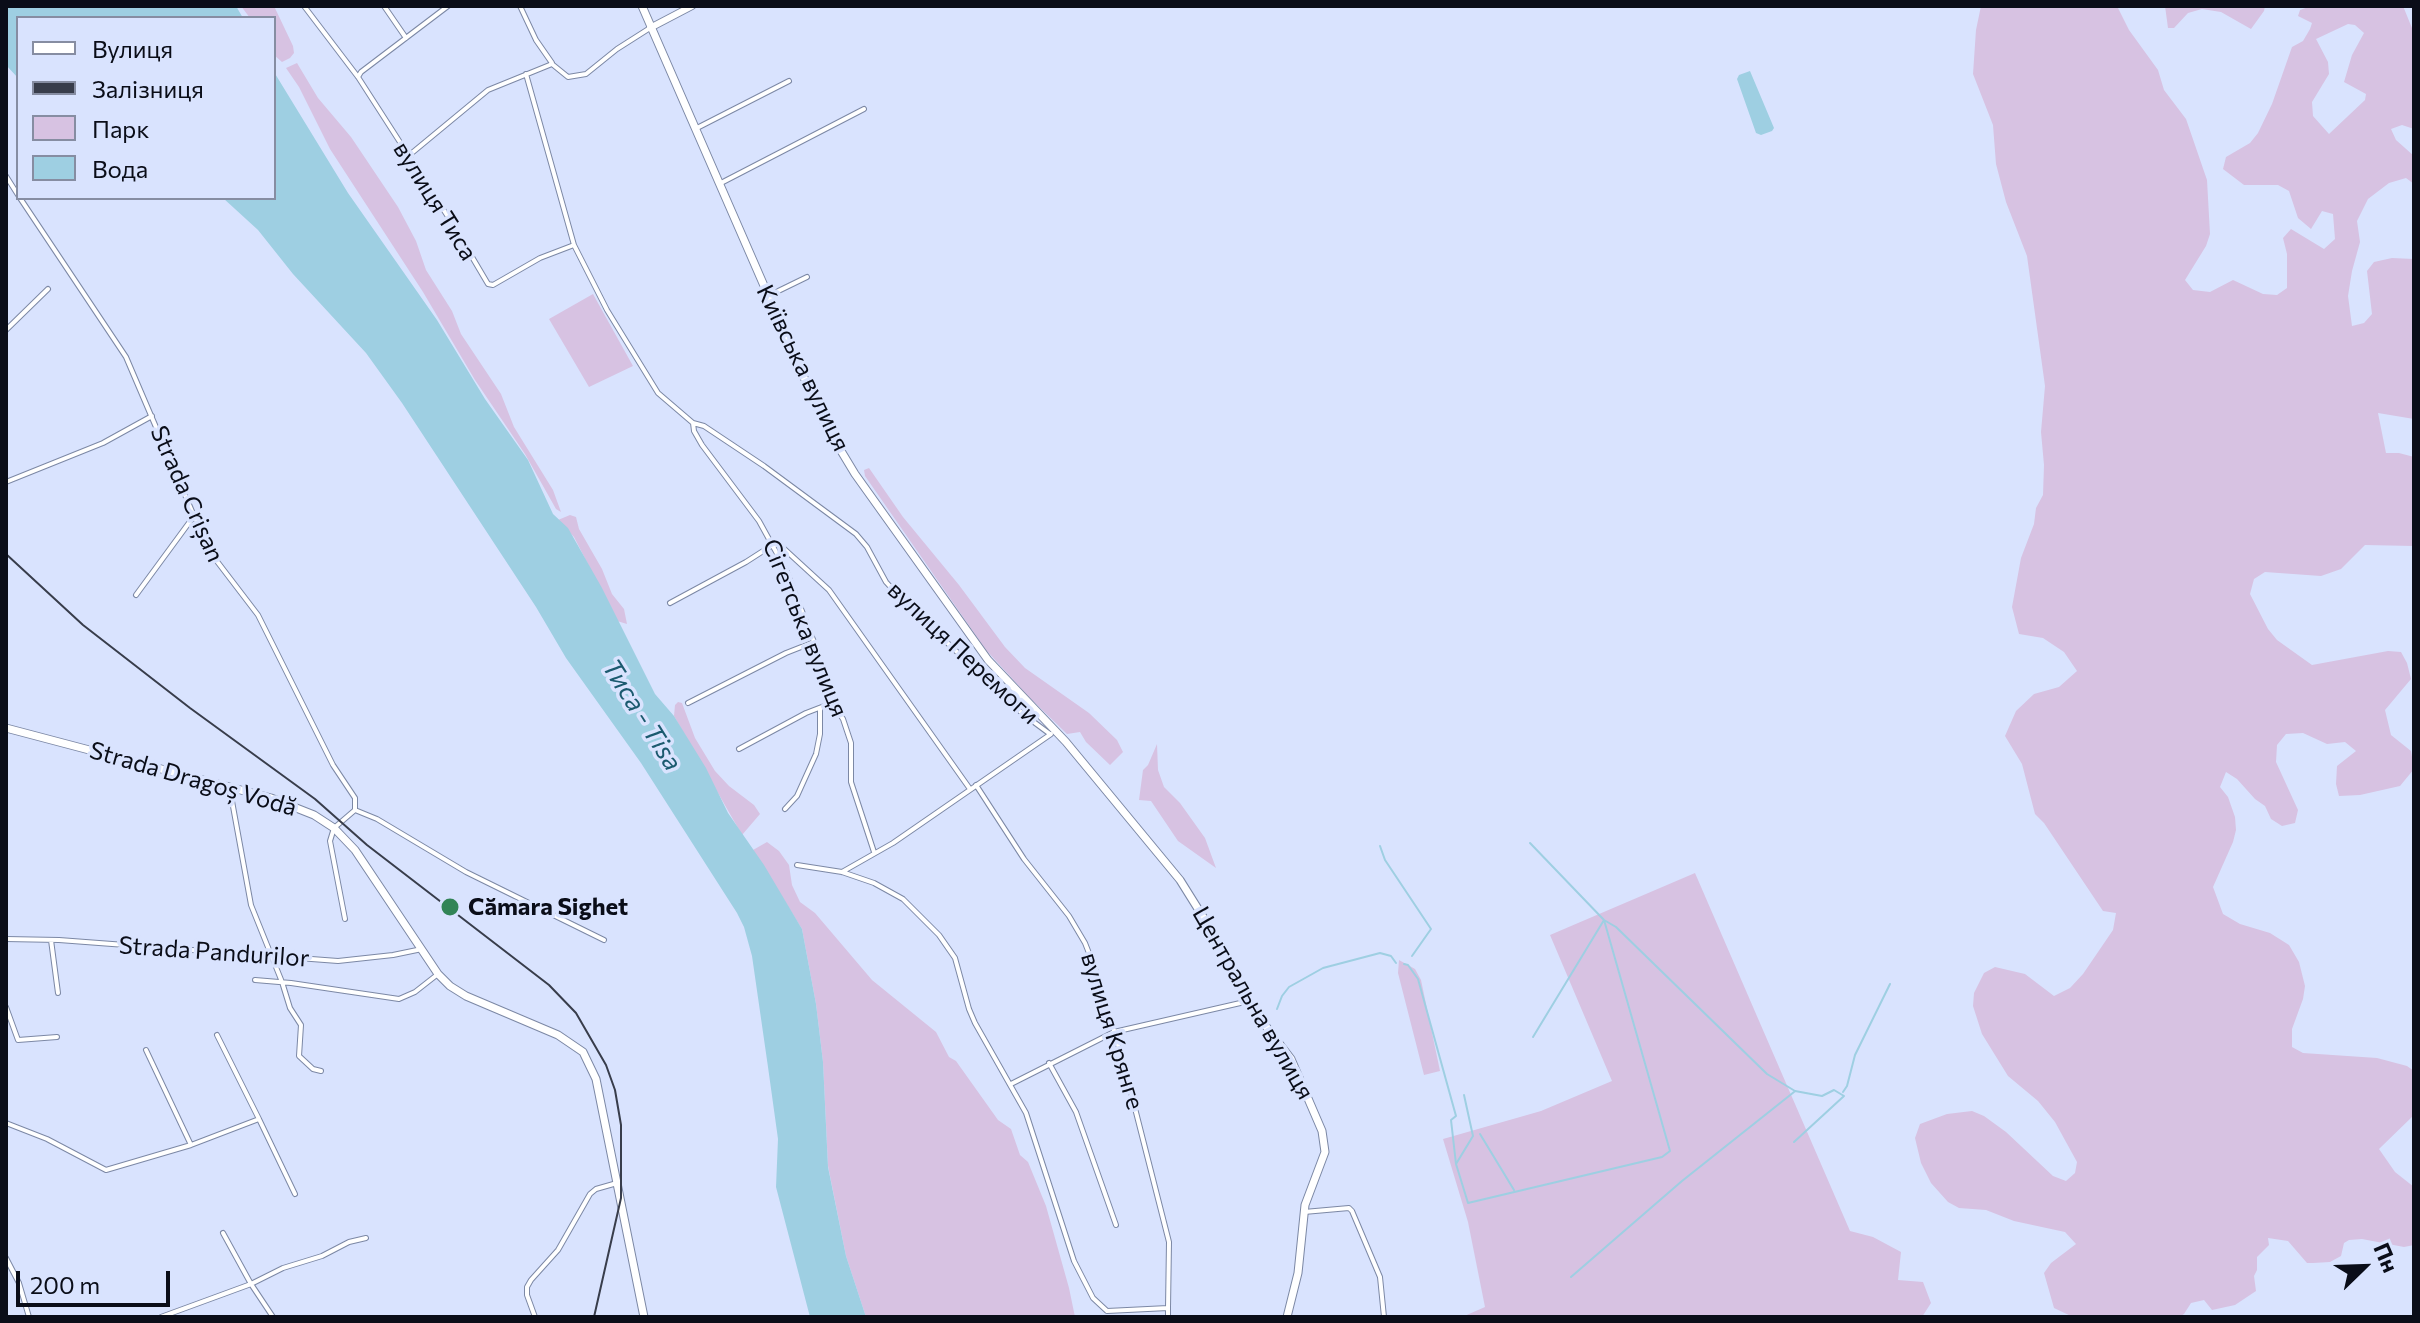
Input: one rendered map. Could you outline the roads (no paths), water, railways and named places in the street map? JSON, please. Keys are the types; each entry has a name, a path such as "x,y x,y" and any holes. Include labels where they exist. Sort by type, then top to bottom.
{"main road":[{"name":"Київська вулиця","path":"642,6 823,421 855,474 988,660 1053,732"},
{"name":"Strada Dragoș Vodă","path":"6,728 302,809 334,828 363,861 438,974 450,986 466,996 547,1029 583,1052 596,1079 644,1317"},
{"name":"Центральна вулиця","path":"1053,732 1180,880 1225,952 1249,1001 1291,1059 1322,1131 1325,1152 1304,1212 1298,1273 1287,1317"}],"street":[{"name":"вулиця Тиса","path":"304,6 358,77 452,223 482,279 493,285 540,258 574,245"},
{"path":"384,6 406,38"},
{"path":"358,77 448,6"},
{"path":"520,6 536,40 552,64 568,77 586,74 650,28 692,6"},
{"path":"407,157 488,90 552,64"},
{"path":"526,74 574,245 607,310 649,381 658,393 693,423"},
{"path":"695,129 789,81"},
{"path":"719,184 864,109"},
{"name":"Strada Crișan","path":"22,200 126,357 218,565 262,622 333,765 355,798 355,810"},
{"path":"768,296 807,277"},
{"path":"6,330 48,289"},
{"path":"6,482 103,443 152,416"},
{"name":"Сігетська вулиця","path":"693,423 702,445 774,544 814,642 832,703 843,719 851,743 851,782 874,852"},
{"name":"вулиця Перемоги","path":"693,423 704,426 764,466 856,534 867,547 886,582 907,605 1023,714 1053,732"},
{"path":"136,595 194,516"},
{"path":"670,603 774,544 791,554 829,590 970,789"},
{"path":"688,703 814,642"},
{"path":"739,749 832,703"},
{"path":"785,809 797,796 816,754 820,708"},
{"path":"842,872 893,843 1053,732"},
{"name":"вулиця Крянге","path":"976,785 1024,859 1062,905 1085,943 1098,976 1169,1242 1168,1317"},
{"path":"237,790 232,801 251,905 290,1008 301,1025 299,1056 306,1064 321,1071"},
{"path":"345,919 330,841 334,828 355,810 377,819 456,867 604,940"},
{"path":"797,865 842,872 874,883 903,899 950,949 969,1009 1026,1113 1074,1261 1098,1305 1111,1312 1168,1308"},
{"name":"Strada Pandurilor","path":"6,939 338,961 422,949"},
{"path":"51,940 58,993"},
{"path":"255,980 399,999 415,992 438,974"},
{"path":"1011,1084 1114,1032 1249,1001"},
{"path":"6,1007 18,1040 57,1037"},
{"path":"217,1035 295,1194"},
{"path":"146,1050 191,1145"},
{"path":"1049,1063 1076,1112 1116,1225"},
{"path":"6,1123 47,1139 106,1170 191,1145 259,1119"},
{"path":"535,1317 527,1295 531,1280 558,1250 590,1194 596,1189 618,1183"},
{"path":"1304,1212 1349,1208 1352,1211 1380,1277 1384,1317"},
{"path":"223,1233 273,1317"},
{"path":"161,1317 366,1238"},
{"path":"6,1258 19,1283 29,1317"}],"water":[{"path":"6,6 236,6 242,16 16,16 16,76 6,65"},
{"path":"1750,71 1774,128 1761,135 1756,133 1737,79"},
{"name":"Тиса - Tisa","path":"276,75 348,193 437,320 485,399 528,460 553,514 568,528 602,588 655,694 674,716 706,768 728,813 802,929 823,1062 828,1167 846,1256 866,1317 810,1317 776,1187 778,1139 768,1067 752,956 737,913 641,763 566,658 402,403 366,353 293,274 258,230 225,200 276,200"}],"waterway":[{"path":"1530,843 1604,920 1616,927 1767,1074 1795,1091 1822,1096 1834,1090 1844,1096 1794,1142"},
{"path":"1380,846 1385,860 1431,929 1412,956"},
{"path":"1456,1164 1468,1203 1662,1157 1670,1151 1604,920 1533,1037"},
{"path":"1277,1009 1289,987 1323,968 1380,953 1391,956 1396,963"},
{"path":"1404,964 1418,979 1456,1116 1451,1120 1456,1164 1473,1136 1464,1095"},
{"path":"1843,1092 1855,1055 1890,984"},
{"path":"1571,1277 1682,1181 1794,1092"},
{"path":"1480,1134 1514,1190"}],"railway":[{"path":"6,554 83,625 315,799 367,845 549,985 576,1013 606,1065 615,1090 621,1125 621,1198 594,1317"}],"place":[{"name":"Cămara Sighet","path":"450,907"}]}
